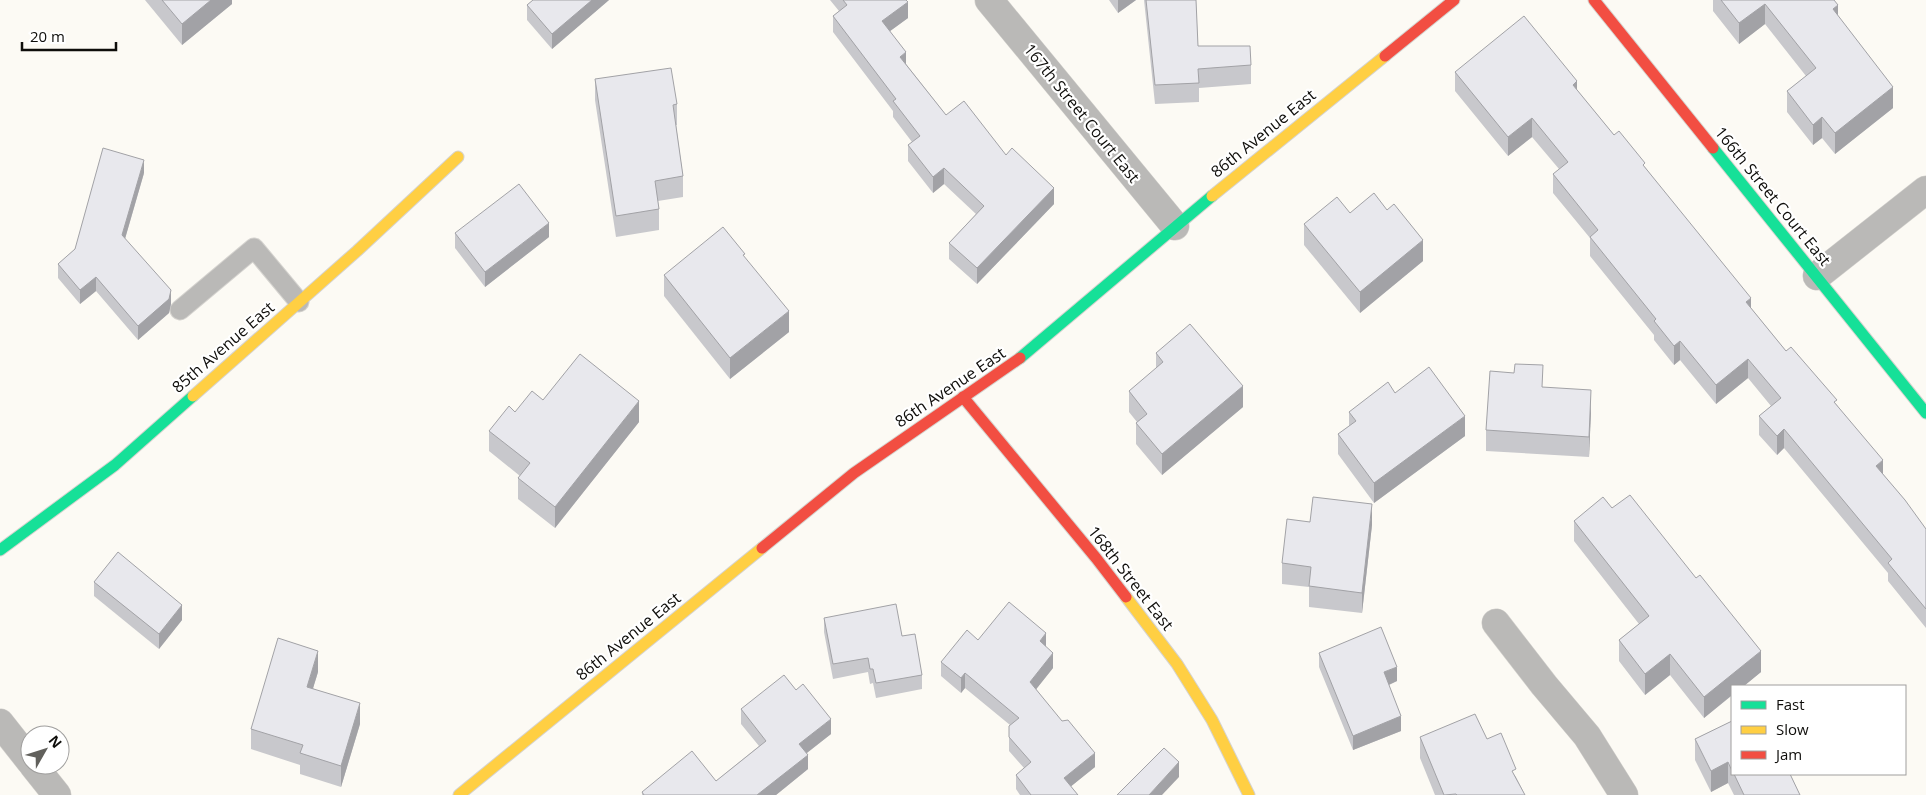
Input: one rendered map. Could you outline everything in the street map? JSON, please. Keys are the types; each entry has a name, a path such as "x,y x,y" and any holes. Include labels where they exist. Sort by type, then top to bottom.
{"street":[{"name":"167th Street Court East","path":"990,0 1174,226"},
{"name":"86th Avenue East","path":"459,795 854,473 1014,364 1174,226 1454,0"},
{"name":"166th Street Court East","path":"1594,0 1926,413"},
{"name":"85th Avenue East","path":"0,550 115,465 299,302 458,157"},
{"path":"1817,276 1926,190"},
{"name":"168th Street East","path":"963,397 1096,558 1177,664 1212,720 1249,795"},
{"path":"1496,623 1544,685 1587,736 1624,795"},
{"path":"0,723 20,748"},
{"path":"41,775 57,795"}],"lane":[{"path":"180,310 254,248 299,302"}],"building":[{"path":"162,0 211,0 182,24"},
{"path":"533,0 592,0 552,34 527,5"},
{"path":"843,0 906,0 908,2 882,21 906,52 900,57 946,115 964,101 1006,155 1012,148 1054,188 977,268 949,243 984,206 944,168 933,177 908,145 920,136 893,101 896,99 833,16 847,5"},
{"path":"1146,0 1196,0 1198,46 1250,46 1251,65 1198,69 1199,83 1155,85"},
{"path":"1721,0 1834,0 1838,5 1833,9 1893,87 1835,133 1822,117 1813,125 1787,91 1816,68 1765,4 1739,23"},
{"path":"1524,16 1577,81 1573,85 1614,135 1619,131 1645,163 1643,165 1751,298 1746,302 1786,351 1791,347 1837,400 1834,402 1883,460 1876,466 1905,500 1926,529 1926,609 1888,563 1892,559 1784,429 1777,436 1759,416 1781,398 1748,359 1716,385 1680,341 1674,346 1654,321 1656,319 1590,237 1598,230 1553,174 1568,162 1532,118 1508,137 1455,72"},
{"path":"671,68 677,104 673,105 683,176 655,181 659,209 616,216 595,79"},
{"path":"103,148 144,160 122,235 171,290 169,299 138,326 96,277 80,290 58,264 75,249"},
{"path":"519,184 549,223 485,272 455,233"},
{"path":"1374,193 1387,210 1394,204 1423,240 1360,292 1304,224 1337,197 1350,213"},
{"path":"723,227 745,254 743,255 789,311 730,358 664,275"},
{"path":"1190,324 1243,386 1162,454 1136,423 1147,414 1129,391 1163,362 1156,353"},
{"path":"580,354 639,401 555,507 518,478 530,463 489,431 509,406 515,412 532,391 543,400"},
{"path":"1515,364 1543,365 1542,387 1591,390 1589,437 1486,430 1490,371 1514,373"},
{"path":"1429,367 1465,416 1374,483 1338,434 1356,421 1349,412 1388,382 1395,393"},
{"path":"1630,495 1696,578 1700,575 1761,651 1704,697 1670,654 1645,674 1619,640 1649,616 1574,521 1603,497 1612,508"},
{"path":"1313,497 1372,504 1362,593 1309,586 1311,567 1282,563 1287,519 1310,522"},
{"path":"118,552 182,605 159,634 94,582"},
{"path":"1009,602 1046,633 1040,641 1053,653 1030,682 1062,721 1068,720 1095,753 1064,778 1078,795 1031,795 1016,775 1031,762 1009,737 1009,726 1019,718 965,673 961,678 941,662 967,630 978,640"},
{"path":"896,604 902,636 915,634 922,675 876,683 868,658 833,664 824,618"},
{"path":"1381,627 1397,667 1384,672 1401,716 1353,736 1319,653"},
{"path":"278,638 318,651 307,687 360,703 341,766 300,753 303,745 251,729"},
{"path":"784,675 796,690 803,684 831,719 799,744 808,755 757,795 644,795 642,792 692,751 716,781 766,741 741,709"},
{"path":"1475,714 1487,739 1501,733 1516,769 1512,771 1525,795 1444,795 1420,737"},
{"path":"1731,721 1731,769 1728,762 1711,771 1695,739"},
{"path":"1164,748 1179,762 1149,795 1117,795"},
{"path":"1734,775 1790,775 1800,795 1744,795"}],"traffic: fast":[{"path":"1713,148 1926,413"},
{"path":"1020,358 1212,196"},
{"path":"0,550 115,465 193,396"}],"traffic: slow":[{"path":"1212,196 1385,56"},
{"path":"193,396 357,251 458,157"},
{"path":"459,795 762,548"},
{"path":"1126,597 1177,664 1212,720 1249,795"}],"traffic: jam":[{"path":"1385,56 1454,0"},
{"path":"1594,0 1713,148"},
{"path":"762,548 854,473 1020,358"},
{"path":"963,397 1126,597"}]}
